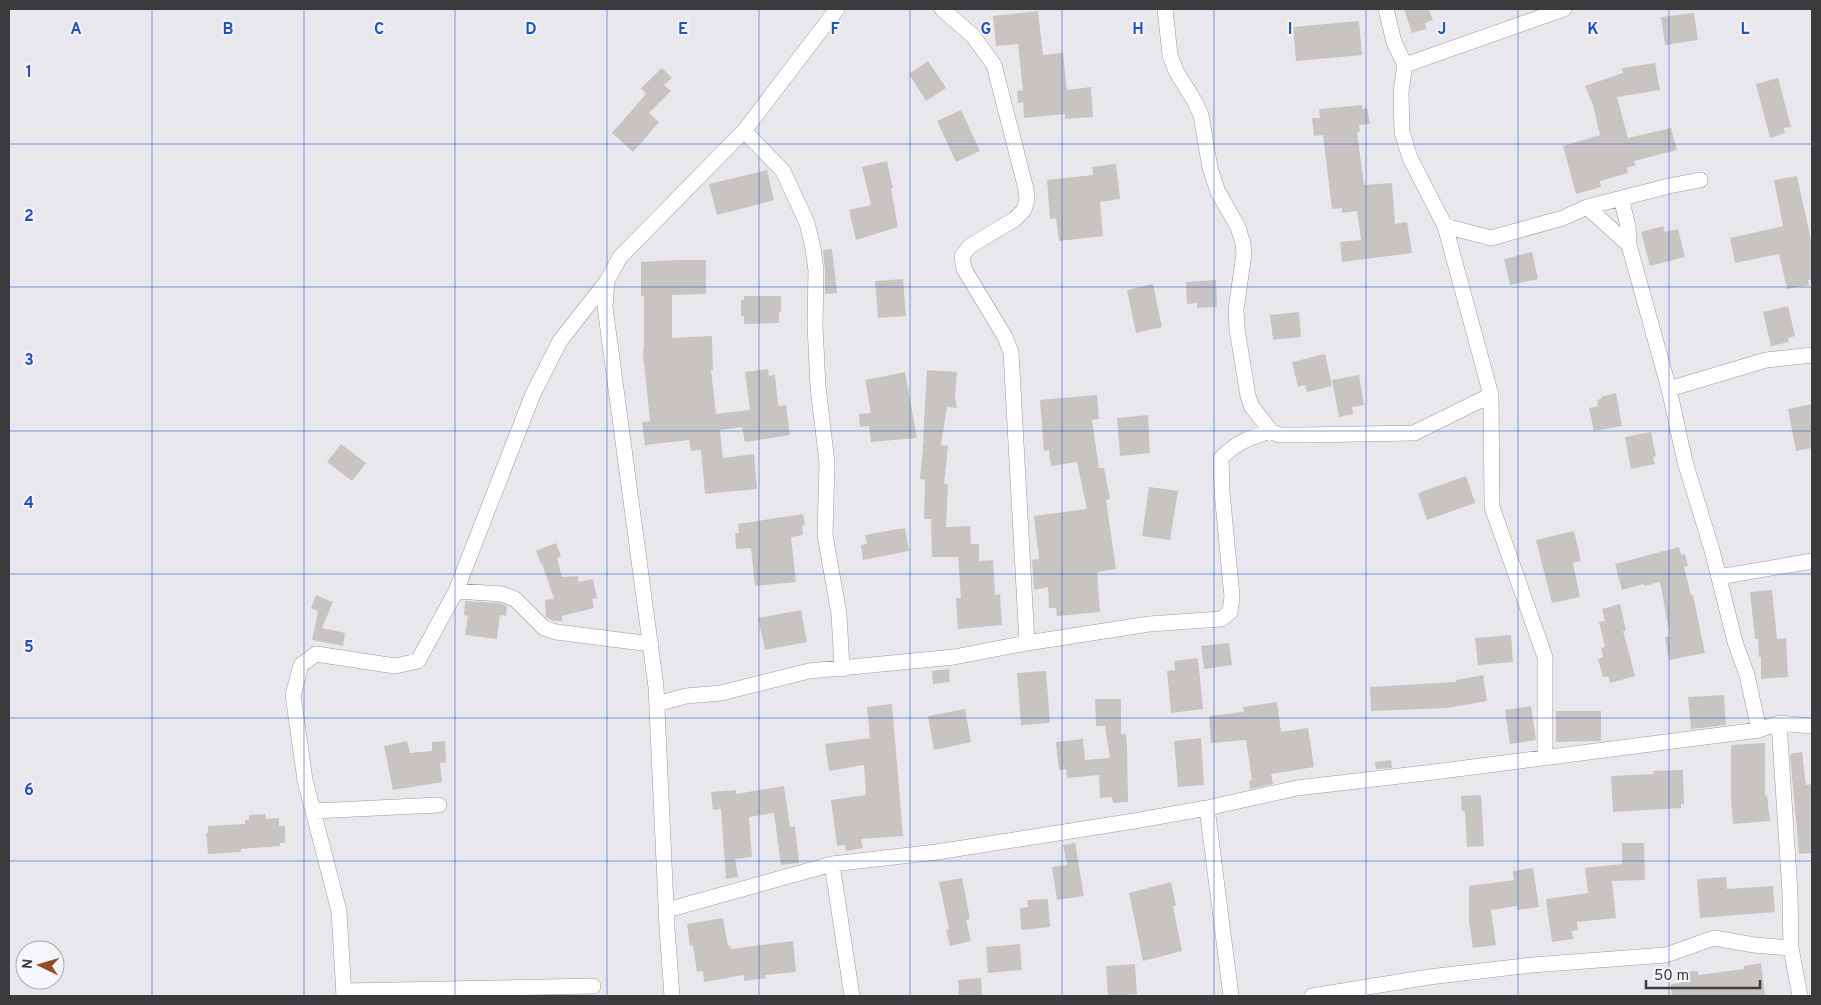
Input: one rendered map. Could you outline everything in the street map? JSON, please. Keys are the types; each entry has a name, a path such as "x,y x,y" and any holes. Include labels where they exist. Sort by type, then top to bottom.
{"street":[{"path":"593,986 344,993 339,911 305,780 293,695 301,665 316,654 395,666 418,661 456,591 533,394 560,341 607,281 620,257 744,131 837,9"},
{"path":"942,9 973,36 994,65 1026,189 1024,210 1015,219 970,246 962,256 964,269 1005,337 1011,352 1027,643"},
{"path":"1165,9 1173,63 1201,115 1210,168 1218,192 1238,227 1243,244 1244,254 1236,309 1238,329 1248,396 1252,407 1270,431 1278,435 1414,434 1491,395"},
{"path":"1386,9 1394,42 1405,64 1402,92 1402,132 1410,158 1445,226 1491,395 1492,507 1545,657 1546,757"},
{"path":"1405,64 1564,9"},
{"path":"744,131 783,171 807,223 813,248 816,271 815,325 818,387 827,463 825,535 839,614 842,669"},
{"path":"1445,226 1491,238 1562,218 1587,207 1700,180"},
{"path":"1621,198 1628,226 1629,244 1652,334 1669,389 1685,462 1719,577 1735,642 1747,674 1759,730"},
{"path":"1587,207 1629,244"},
{"path":"607,281 604,307 651,644 657,704 666,910 672,996"},
{"path":"1669,389 1766,360 1812,355"},
{"path":"657,704 686,696 721,693 809,671 954,657 1027,643 1149,624 1221,619 1230,612 1232,597 1222,492 1221,458 1244,439 1270,431"},
{"path":"1719,577 1812,561"},
{"path":"456,591 502,594 515,599 544,628 556,632 651,644"},
{"path":"1779,724 1790,893 1791,948 1800,996"},
{"path":"666,910 832,864 937,852 1134,822 1297,788 1759,730 1779,724 1812,726"},
{"path":"313,811 439,805"},
{"path":"1207,808 1231,996"},
{"path":"832,864 852,996"},
{"path":"1312,996 1476,971 1666,955 1714,938 1754,945 1791,948"}],"building":[{"path":"1404,9 1429,9 1433,20 1425,23 1426,29 1412,33"},
{"path":"1038,11 1043,55 1063,53 1067,90 1091,87 1093,117 1065,119 1065,114 1024,118 1023,102 1018,103 1017,91 1023,90 1018,44 996,46 993,16"},
{"path":"1694,13 1698,40 1665,45 1661,17"},
{"path":"1359,21 1362,55 1296,61 1293,27"},
{"path":"928,61 946,88 926,101 909,74"},
{"path":"1655,63 1660,90 1617,97 1628,138 1671,128 1677,150 1634,161 1636,165 1627,168 1628,173 1600,181 1601,187 1576,194 1563,146 1600,135 1593,105 1585,86 1623,73 1622,68"},
{"path":"662,68 672,78 664,85 671,91 649,113 659,122 633,152 612,133 646,94 641,88"},
{"path":"1778,78 1791,127 1784,128 1785,133 1770,138 1756,84"},
{"path":"1362,105 1362,109 1367,108 1370,124 1359,125 1360,132 1357,132 1364,185 1392,183 1395,224 1407,222 1412,253 1342,262 1340,242 1361,240 1357,211 1342,213 1342,208 1332,209 1323,135 1314,136 1312,118 1320,118 1319,109"},
{"path":"961,110 980,151 956,162 937,121"},
{"path":"887,161 898,227 856,240 849,210 871,205 862,167"},
{"path":"1116,164 1120,199 1100,202 1103,236 1059,241 1056,218 1050,219 1047,180 1093,175 1092,167"},
{"path":"767,170 774,200 717,215 709,184"},
{"path":"1797,176 1812,245 1812,279 1808,280 1809,285 1787,289 1779,254 1735,263 1730,238 1783,226 1774,180"},
{"path":"1663,226 1665,232 1678,229 1685,257 1650,266 1641,232"},
{"path":"832,249 837,293 825,294 823,250"},
{"path":"1532,252 1538,279 1510,285 1504,259"},
{"path":"706,260 706,294 672,295 672,338 712,336 713,370 711,370 716,414 750,410 745,372 768,369 769,376 775,375 778,406 786,405 790,435 745,442 742,427 720,430 723,458 754,454 757,489 705,494 701,450 691,451 689,440 645,445 642,422 650,421 643,354 644,296 641,296 641,262"},
{"path":"903,279 906,316 878,318 875,281"},
{"path":"1216,280 1217,307 1197,308 1197,303 1187,304 1186,282"},
{"path":"1153,284 1162,327 1136,333 1127,290"},
{"path":"744,296 781,296 779,323 744,324 744,316 741,316 741,300 744,300"},
{"path":"1788,306 1795,336 1788,338 1789,342 1771,346 1763,312"},
{"path":"1299,312 1301,337 1273,340 1270,315"},
{"path":"1325,354 1332,386 1307,392 1305,385 1298,387 1292,362"},
{"path":"927,370 957,372 955,396 957,408 947,407 941,445 948,446 944,484 948,484 946,527 970,526 971,544 979,544 979,561 993,560 995,595 1000,594 1002,625 958,629 956,598 961,598 958,557 932,557 931,519 924,519 925,480 920,479"},
{"path":"905,372 917,438 871,442 869,426 860,427 859,414 871,413 865,380"},
{"path":"1359,375 1364,405 1352,407 1353,414 1339,417 1332,380"},
{"path":"1616,393 1622,426 1594,431 1589,408 1598,406 1597,400 1601,399 1601,397"},
{"path":"1097,395 1099,419 1092,420 1099,468 1104,468 1110,499 1106,500 1116,569 1097,572 1100,612 1057,616 1056,608 1049,608 1048,587 1034,590 1032,560 1039,559 1034,516 1087,509 1077,462 1051,466 1049,450 1044,451 1040,400"},
{"path":"1812,404 1812,448 1796,451 1788,409"},
{"path":"1148,415 1150,453 1120,456 1117,418"},
{"path":"1651,432 1656,456 1653,457 1655,464 1631,469 1625,437"},
{"path":"341,444 366,463 352,481 327,462"},
{"path":"1466,476 1475,503 1427,520 1418,493"},
{"path":"1149,487 1178,491 1170,540 1142,536"},
{"path":"803,514 805,525 802,526 803,535 791,537 796,582 755,586 751,548 736,549 735,533 739,533 738,524"},
{"path":"905,528 909,551 863,560 861,545 867,544 865,535"},
{"path":"1574,531 1581,561 1573,563 1580,597 1552,603 1536,540"},
{"path":"556,543 561,556 557,558 562,577 578,576 578,582 593,579 597,598 592,599 594,608 562,616 562,621 553,621 546,617 545,600 554,599 536,551"},
{"path":"1679,547 1681,555 1685,554 1688,566 1684,567 1691,595 1693,595 1705,653 1669,660 1665,637 1670,636 1660,582 1622,590 1615,564"},
{"path":"1772,590 1777,639 1786,638 1788,677 1761,679 1761,657 1759,657 1758,639 1755,639 1750,592"},
{"path":"316,595 333,602 322,628 345,633 343,646 312,640 318,611 311,608"},
{"path":"465,601 500,603 507,606 506,616 500,615 497,639 465,635 468,616 464,615"},
{"path":"1620,604 1626,630 1623,631 1635,676 1610,683 1608,676 1603,677 1598,659 1603,657 1601,648 1605,647 1599,622 1605,621 1602,609"},
{"path":"801,610 807,642 765,650 758,618"},
{"path":"1511,635 1513,662 1478,665 1475,638"},
{"path":"1229,643 1232,665 1204,669 1201,646"},
{"path":"1198,658 1203,709 1171,713 1167,671 1175,670 1174,661"},
{"path":"949,669 950,682 933,684 932,671"},
{"path":"1046,671 1050,723 1021,725 1017,673"},
{"path":"1483,675 1487,701 1448,708 1371,711 1370,687 1456,682 1456,680"},
{"path":"1724,695 1726,725 1691,729 1688,697"},
{"path":"1095,699 1121,699 1121,734 1126,734 1127,747 1128,802 1113,803 1112,797 1100,798 1099,775 1067,778 1066,769 1059,770 1056,742 1083,739 1085,760 1110,758 1105,726 1096,726"},
{"path":"1277,702 1281,732 1308,728 1314,767 1271,774 1273,784 1250,789 1249,781 1252,780 1246,740 1211,743 1209,716 1244,712 1243,707"},
{"path":"892,704 903,836 861,839 863,848 846,851 845,845 837,846 831,800 866,795 864,765 829,771 825,744 870,738 867,707"},
{"path":"1531,706 1536,740 1510,744 1505,710"},
{"path":"965,709 971,742 934,750 928,716"},
{"path":"1556,711 1601,711 1601,741 1556,742"},
{"path":"1201,738 1204,785 1178,787 1174,741"},
{"path":"407,741 410,753 432,751 432,742 445,741 446,762 440,763 442,782 393,790 384,746"},
{"path":"1765,743 1765,796 1767,795 1770,821 1733,824 1731,745"},
{"path":"1802,752 1806,785 1812,784 1812,853 1799,854 1790,754"},
{"path":"1391,760 1392,768 1376,769 1375,762"},
{"path":"1683,770 1684,804 1681,804 1681,808 1613,812 1611,776 1654,774 1653,771"},
{"path":"784,786 790,827 795,827 799,863 781,865 774,813 749,817 752,857 735,859 738,877 726,879 721,809 713,810 711,792 736,790 736,794"},
{"path":"1481,795 1484,846 1467,847 1465,811 1462,811 1461,796"},
{"path":"265,814 266,819 279,818 279,826 285,826 285,843 280,843 280,846 241,849 241,852 208,854 206,833 208,833 208,826 245,824 245,820 249,820 249,815"},
{"path":"1075,843 1084,896 1057,900 1052,867 1067,865 1063,845"},
{"path":"1622,843 1644,843 1645,880 1612,881 1616,918 1577,922 1578,930 1572,931 1573,939 1552,942 1546,899 1588,893 1585,868 1622,864"},
{"path":"1533,868 1539,907 1518,910 1517,906 1491,910 1496,945 1473,948 1469,921 1469,886 1514,880 1513,871"},
{"path":"1726,877 1727,889 1773,886 1775,912 1700,918 1697,879"},
{"path":"962,878 970,919 966,920 971,941 950,946 946,930 949,929 939,882"},
{"path":"1171,882 1176,906 1173,906 1182,951 1143,961 1129,893"},
{"path":"1048,899 1050,927 1021,930 1020,908 1028,907 1027,900"},
{"path":"723,918 728,946 730,945 731,949 793,941 796,972 765,975 766,978 744,981 744,975 704,982 703,971 697,972 693,946 690,946 687,924"},
{"path":"1020,944 1022,970 988,973 986,947"},
{"path":"1761,963 1765,996 1672,996 1671,984 1681,983 1680,972 1698,971 1698,975 1744,969 1744,966"},
{"path":"1135,964 1137,994 1108,996 1106,966"},
{"path":"981,978 982,996 959,996 958,980"}]}
